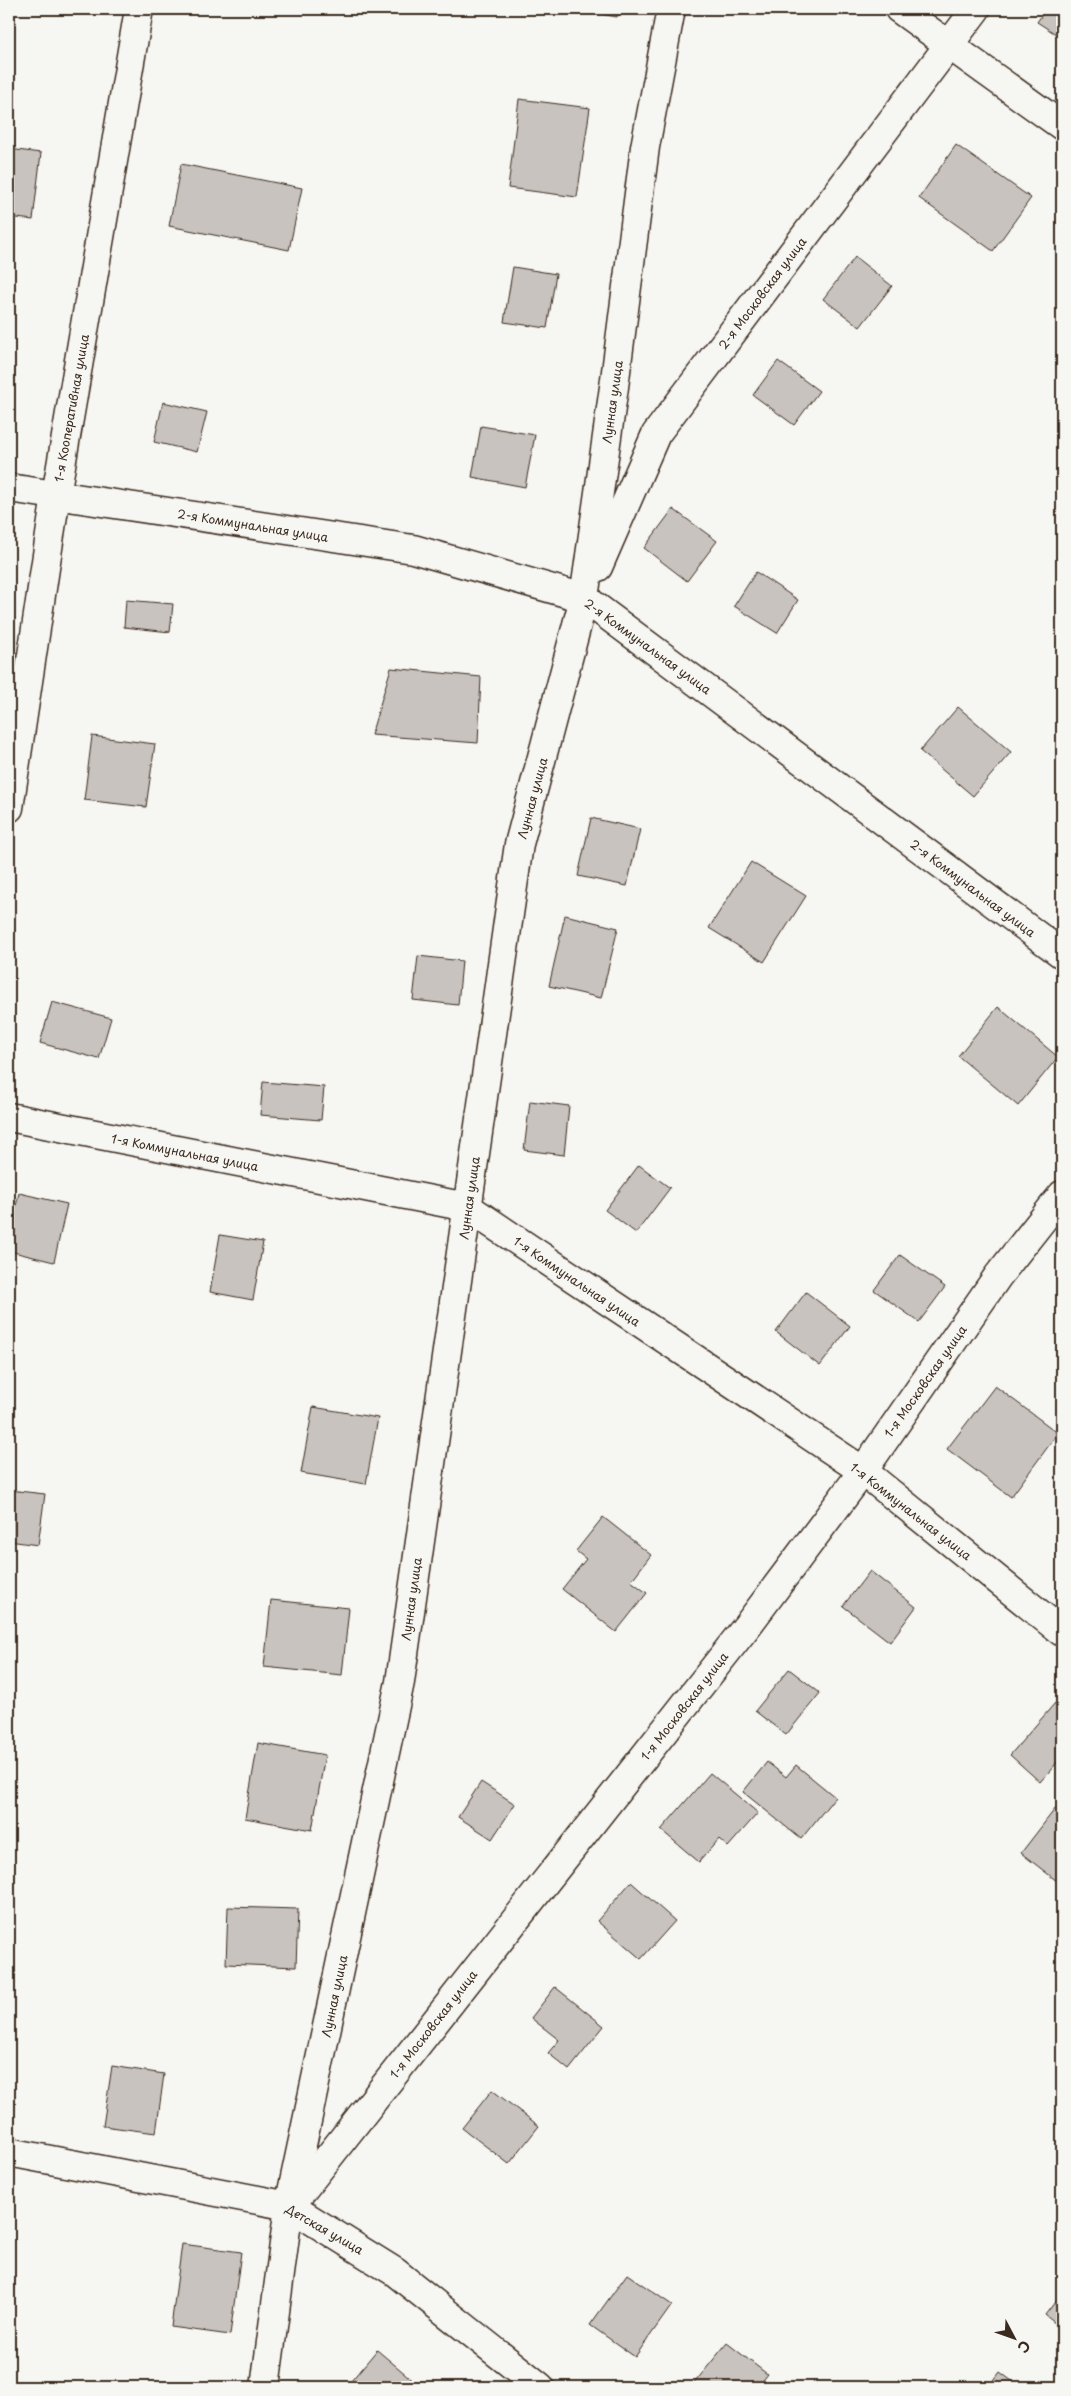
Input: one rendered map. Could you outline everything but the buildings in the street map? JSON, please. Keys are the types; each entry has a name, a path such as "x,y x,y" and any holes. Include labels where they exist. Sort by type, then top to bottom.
{"street":[{"name":"1-я Кооперативная улица","path":"9,808 56,495 139,9"},
{"name":"Лунная улица","path":"265,2387 290,2206 400,1682 519,844 584,598 645,147 671,9"},
{"path":"899,9 1062,126"},
{"name":"2-я Московская улица","path":"584,598 656,434 976,9"},
{"name":"2-я Коммунальная улица","path":"9,488 413,549 584,598 1062,954"},
{"name":"1-я Коммунальная улица","path":"9,1117 467,1207 863,1471 1062,1632"},
{"name":"1-я Московская улица","path":"290,2206 734,1642 863,1471 998,1276 1062,1195"},
{"name":"Детская улица","path":"9,2152 290,2206 395,2272 540,2387"}]}
